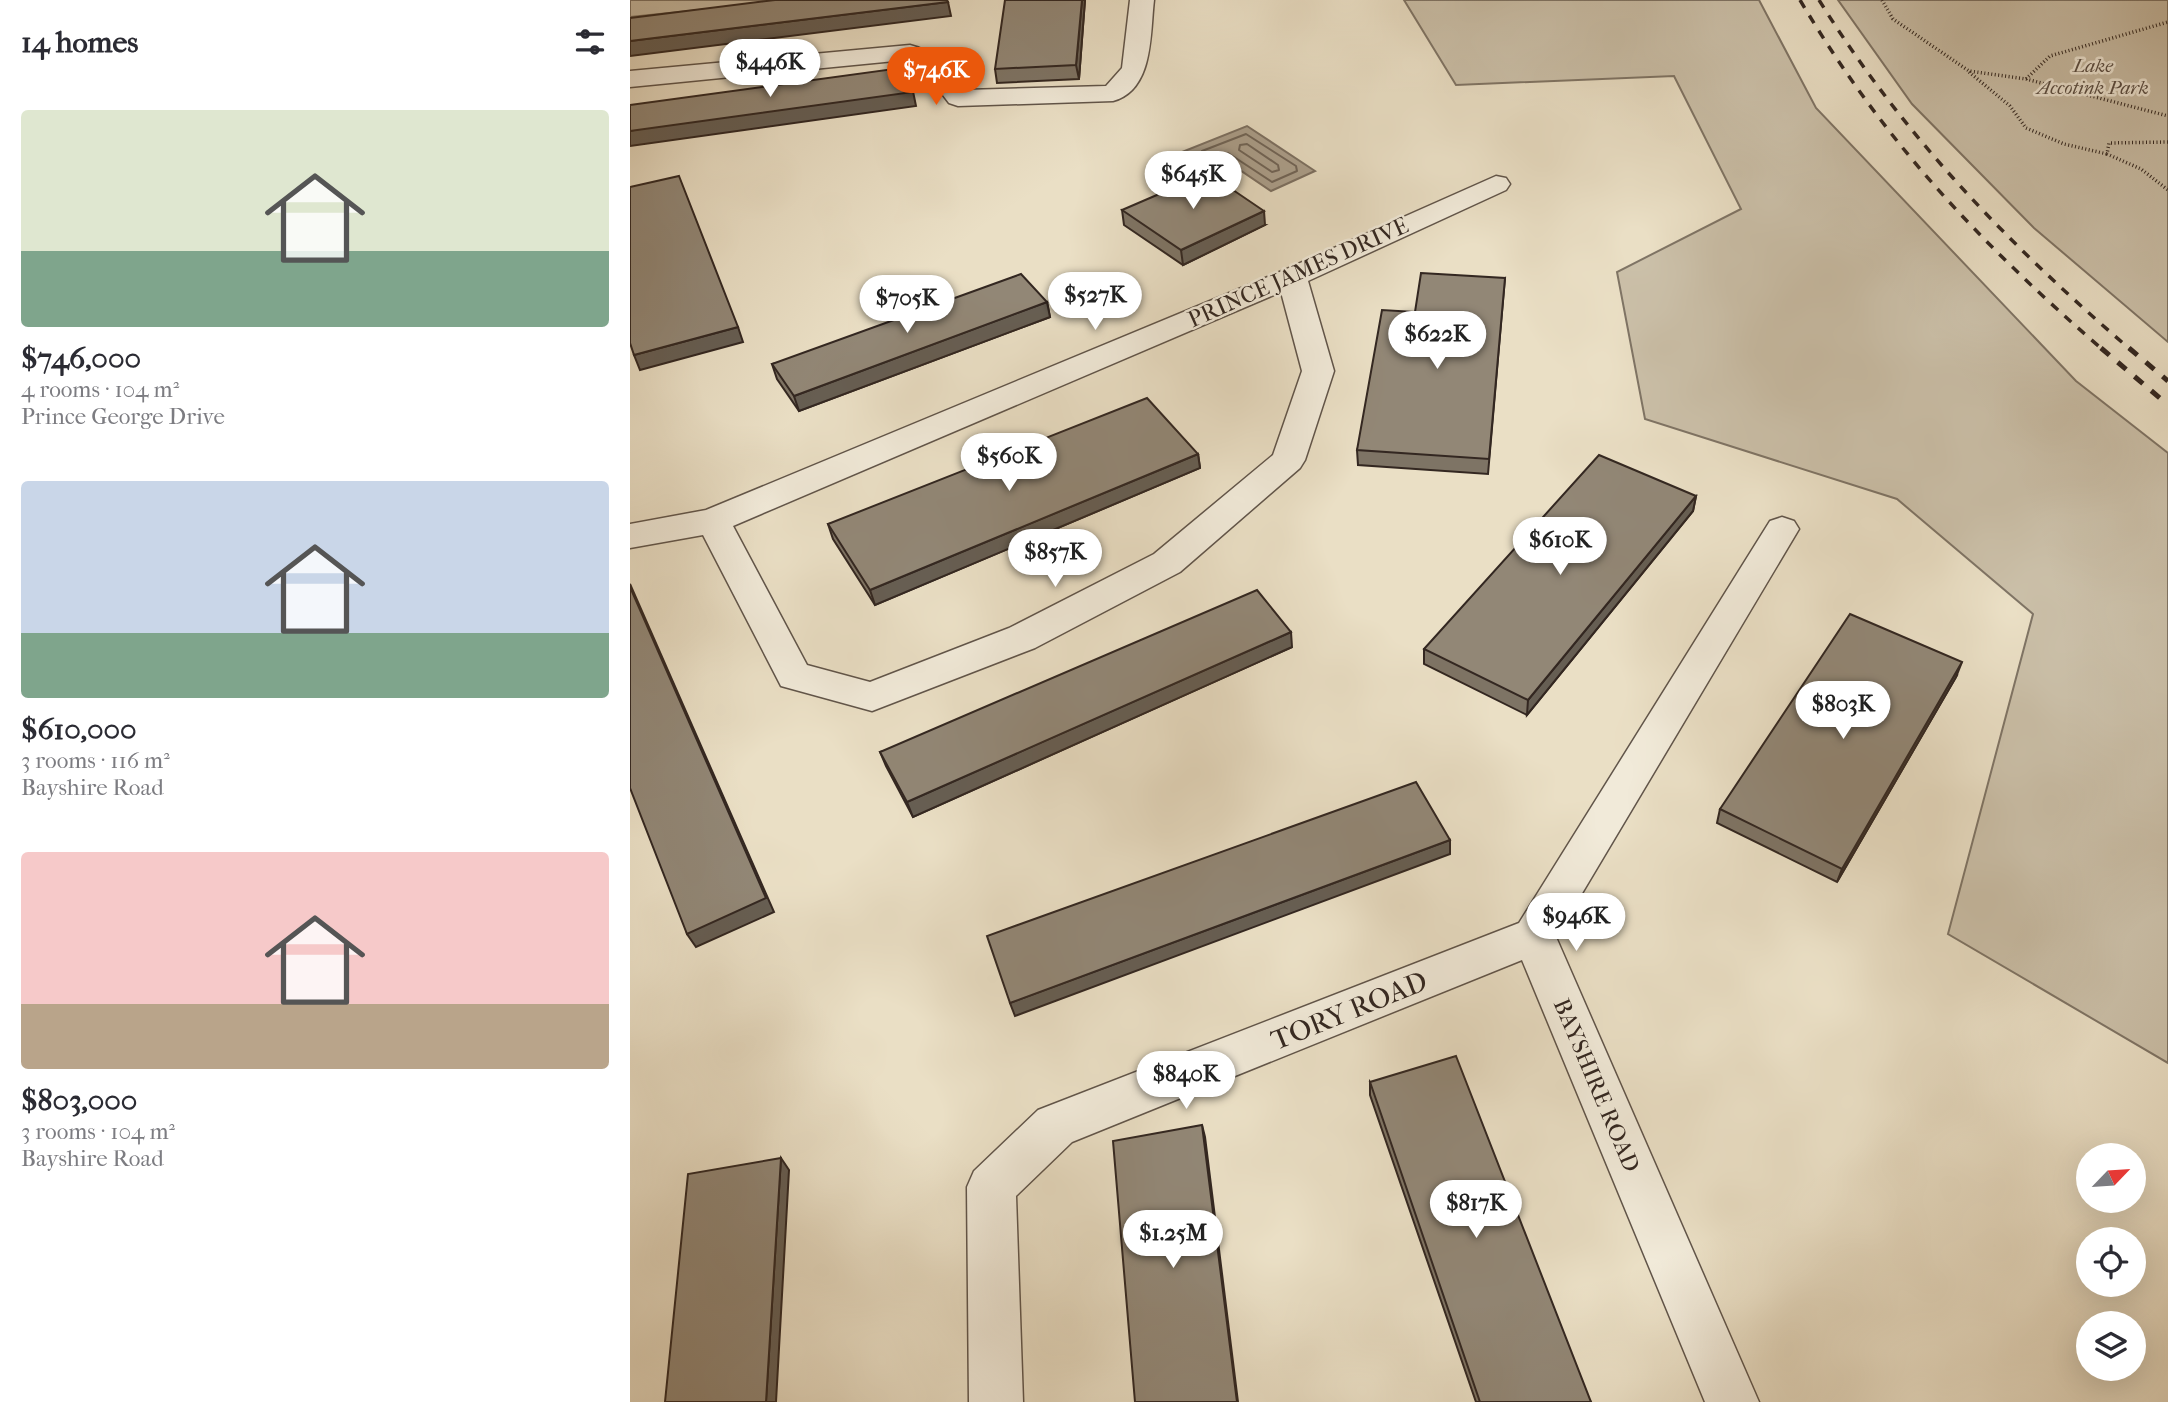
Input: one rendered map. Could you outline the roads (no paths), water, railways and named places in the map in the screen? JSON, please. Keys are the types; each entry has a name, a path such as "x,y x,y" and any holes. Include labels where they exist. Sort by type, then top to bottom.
{"street":[{"path":"630,79 910,52 942,77 958,98 1112,93 1134,70 1142,0"},
{"name":"PRINCE JAMES DRIVE","path":"630,536 713,521 1293,277 1496,184"},
{"path":"713,521 794,676 872,697 1022,638 1167,563 1288,460 1318,371 1293,277"},
{"path":"1534,936 1782,529"},
{"name":"TORY ROAD","path":"996,1402 991,1187 1055,1126 1534,936"},
{"name":"BAYSHIRE ROAD","path":"1534,936 1732,1402"}],"water":[{"path":"1247,126 1315,171 1271,191 1225,160 1216,164 1220,167 1209,171 1182,152"}],"railway":[{"path":"1800,0 1865,99 1936,188 2015,270 2103,350"},
{"path":"1819,0 1886,98 1961,187 2043,270 2131,350"},
{"path":"2101,348 2168,405"},
{"path":"2129,348 2168,381"}],"park label":[{"name":"Lake Accotink Park","path":"2093,76"}]}
